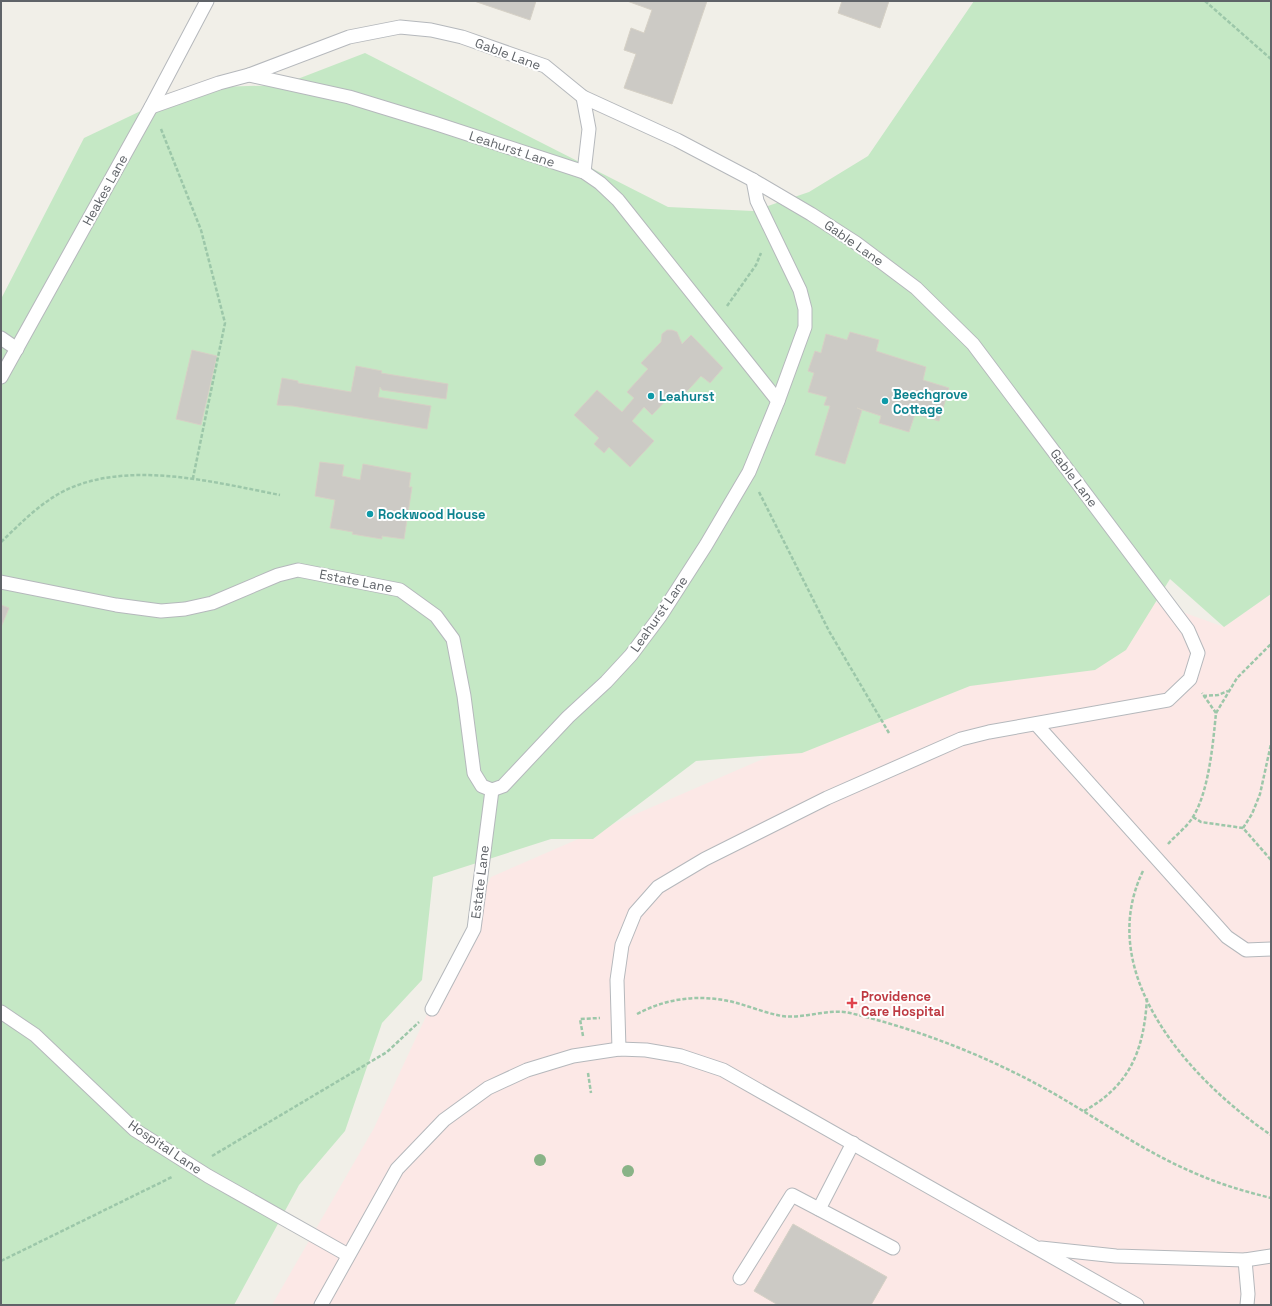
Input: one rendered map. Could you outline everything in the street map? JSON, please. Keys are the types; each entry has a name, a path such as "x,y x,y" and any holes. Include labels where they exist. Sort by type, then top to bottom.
{"lane":[{"name":"Heakes Lane","path":"1,377 151,107 207,1"},
{"name":"Gable Lane","path":"249,75 349,37 400,27 431,30 462,37 545,66 583,97 677,140 753,180 818,218 856,243 916,288 973,344 1188,630 1198,653 1190,679 1168,700 989,732 961,739 828,798 705,859 658,887 635,913 622,945 617,980 619,1049"},
{"name":"Leahurst Lane","path":"151,107 219,83 249,75 349,97 434,122 584,172 600,183 618,200 778,401"},
{"path":"583,97 589,129 584,172"},
{"name":"Leahurst Lane","path":"492,790 503,786 558,727 606,682 630,655 661,615 706,545 749,472 778,401 805,327 805,310 800,290 757,201 753,180"},
{"path":"1,338 17,349"},
{"name":"Estate Lane","path":"1,582 116,606 161,611 185,609 212,604 278,574 298,570 400,590 436,616 453,639 464,696 474,773 482,786 492,790 474,928 432,1009"},
{"path":"1036,724 1227,937 1246,950 1271,949"},
{"name":"Hospital Lane","path":"1,1012 35,1035 135,1130 193,1167 348,1256"},
{"path":"321,1305 397,1169 444,1120 494,1085 526,1070 586,1054 619,1049 646,1050 681,1056 723,1070 1137,1305"},
{"path":"820,1209 853,1143"},
{"path":"740,1278 792,1195 893,1248"},
{"path":"1035,1247 1116,1256 1245,1260 1271,1256"},
{"path":"1245,1260 1248,1294 1247,1305"}],"path":[{"path":"1205,1 1271,59"},
{"path":"151,107 201,230 225,323 193,478"},
{"path":"715,323 756,264 771,230"},
{"path":"749,472 829,630 889,733"},
{"path":"1,542 30,514 62,493 88,482 142,475 193,478 280,495"},
{"path":"1216,713 1237,678 1271,644"},
{"path":"1203,696 1218,695 1229,690"},
{"path":"1243,828 1252,814 1260,794 1271,744"},
{"path":"1193,817 1201,822 1243,828 1271,860"},
{"path":"591,1093 580,1019 634,1015 645,1009 675,1000 705,997 734,1002 783,1016 801,1017 830,1012 848,1012 947,1043 986,1060 1044,1087 1160,1156 1189,1171 1244,1192 1271,1198"},
{"path":"1084,1111 1101,1101 1116,1088 1130,1068 1139,1045 1146,1018 1147,997"},
{"path":"1,1261 193,1167 387,1052 432,1009"}],"shaded area":[{"name":"Providence Care Hospital","path":"1271,594 1271,1305 272,1305 374,1128 491,877 1138,596 1224,627"}],"green space":[{"path":"974,1 1271,1 1271,594 1224,627 1170,579 1126,650 1095,670 970,686 802,753 696,761 593,839 551,839 433,877 422,980 382,1023 345,1131 299,1185 234,1305 1,1305 1,299 84,138 189,88 282,85 365,53 668,207 753,211 809,192 868,156"}],"building":[{"path":"474,1 536,1 530,20"},
{"path":"627,1 707,1 672,104 624,88 636,54 624,50 631,28 644,33 652,10"},
{"path":"842,1 889,1 880,28 838,13"},
{"name":"Leahurst","path":"667,330 677,332 682,344 691,335 723,368 710,383 701,376 679,400 672,394 652,415 644,407 632,421 654,441 630,467 609,447 604,453 594,444 599,438 574,415 597,390 622,412 634,398 627,392 648,369 641,363 661,342 662,334"},
{"name":"Beechgrove Cottage","path":"850,332 879,340 876,351 926,367 923,380 949,388 939,421 915,414 909,432 879,423 881,416 857,408 862,410 845,464 815,455 830,406 824,405 827,397 808,392 814,373 808,371 815,351 821,353 826,334 847,340"},
{"path":"192,350 217,356 201,425 176,419"},
{"path":"356,366 382,371 381,373 448,384 446,399 382,390 380,387 378,397 431,406 427,429 293,406 277,405 282,378 298,381 298,383 351,392"},
{"name":"Rockwood House","path":"320,462 344,465 342,476 360,480 363,464 411,473 409,487 412,487 404,539 382,536 382,539 352,534 353,532 330,528 335,500 315,496"},
{"path":"1,605 9,608 1,627"},
{"path":"793,1224 887,1277 871,1305 778,1305 754,1291"}],"place":[{"name":"Leahurst","path":"651,396"},
{"name":"Beechgrove Cottage","path":"885,401"},
{"name":"Rockwood House","path":"370,514"},
{"name":"Providence Care Hospital","path":"852,1003"}]}
